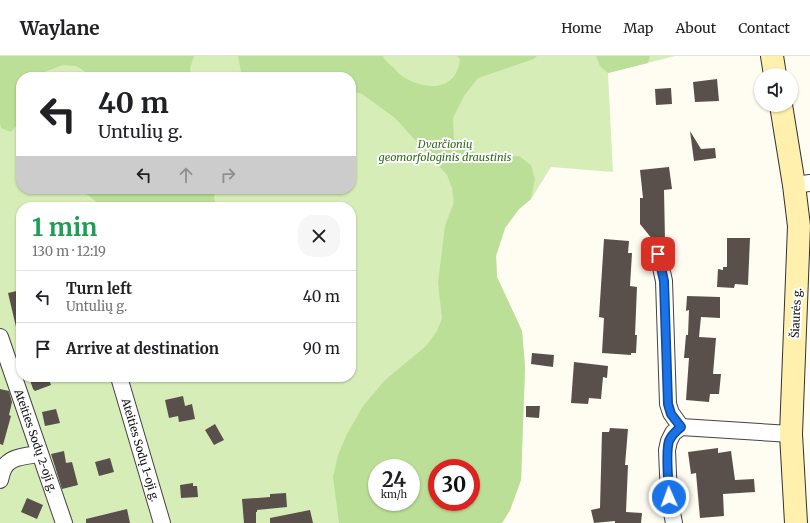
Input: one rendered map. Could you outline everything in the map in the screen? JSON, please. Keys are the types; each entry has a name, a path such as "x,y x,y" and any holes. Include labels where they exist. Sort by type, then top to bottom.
{"main road":[{"path":"772,56 774,68"},
{"name":"Šiaurės g.","path":"783,112 802,184 790,434 796,523"}],"street":[{"path":"658,254 664,281 668,404 671,414 681,427"},
{"name":"Ateities Sodų 2-oji g.","path":"0,337 64,523"},
{"name":"Ateities Sodų 1-oji g.","path":"120,382 162,523"},
{"path":"674,523 669,497 668,450 669,441 673,433 681,427 790,434"},
{"path":"0,480 4,467 8,462 14,459 39,454"}],"green space":[{"name":"Dvarčionių geomorfologinis draustinis","path":"0,56 675,56 608,73 613,172 551,167 531,199 519,209 505,228 496,256 497,277 522,331 525,367 521,480 510,510 502,523 0,523"},
{"path":"0,56 194,56 190,68 190,72 85,72 76,66 63,65 44,72 16,72 16,126 11,132 1,128"},
{"path":"238,56 383,56 386,61 402,76 411,81 430,86 438,86 453,78 458,70 460,59 457,56 537,56 534,59 478,78 464,96 453,118 454,141 481,156 519,156 531,165 535,179 531,199 519,209 505,228 496,256 497,277 522,331 525,367 521,480 510,510 502,523 339,523 333,477 338,455 347,434 363,406 385,380 426,346 437,331 442,318 438,283 445,226 454,202 452,188 447,175 395,118 362,94 356,92 356,72 241,72"},
{"path":"596,56 650,56 648,63 608,73 600,66"},
{"path":"86,194 215,194 215,202 97,202"}],"building":[{"path":"717,79 719,101 695,102 693,82"},
{"path":"671,88 672,104 656,105 655,89"},
{"path":"690,131 701,149 715,148 716,158 694,161"},
{"path":"669,167 672,189 664,190 665,240 653,240 640,224 640,198 643,198 640,170"},
{"path":"727,238 750,238 748,285 735,284 734,288 717,287 718,269 723,270 723,267 727,267"},
{"path":"604,239 629,241 628,253 632,253 630,286 637,287 635,335 637,335 636,353 631,353 631,355 602,353 604,318 599,317"},
{"path":"16,291 16,327 8,293"},
{"path":"687,296 720,297 720,318 701,317 699,337 716,338 713,374 721,374 719,394 710,394 709,402 686,400 689,358 684,358 686,335 688,335 689,310 686,311"},
{"path":"532,353 554,355 553,367 531,364"},
{"path":"574,362 608,366 607,378 603,377 601,399 589,398 588,404 571,403"},
{"path":"31,382 50,382 51,385 35,391"},
{"path":"0,389 9,391 12,402 9,415 11,416 3,445 0,444"},
{"path":"183,396 185,406 192,404 195,419 179,422 178,416 169,418 165,400"},
{"path":"526,406 540,406 539,418 526,417"},
{"path":"56,409 60,423 45,426 42,412"},
{"path":"215,424 224,440 214,445 205,430"},
{"path":"610,428 628,429 625,465 628,465 626,512 642,513 641,523 615,523 615,521 594,523 591,510 600,508 602,432 609,432"},
{"path":"718,448 718,453 731,451 735,480 754,479 755,492 723,494 724,516 700,518 696,473 691,474 688,452"},
{"path":"64,451 66,463 72,462 78,485 62,489 51,454"},
{"path":"110,458 114,472 99,476 95,462"},
{"path":"193,483 193,486 197,486 198,497 181,498 180,485"},
{"path":"286,493 287,507 257,510 256,523 244,523 242,499 270,497 270,494"},
{"path":"27,498 43,505 37,519 21,512"},
{"path":"127,509 130,523 86,523 86,519"},
{"path":"310,510 313,523 270,523 270,518"}],"route":[{"path":"658,254 664,281 668,404 671,414 681,427 673,433 669,441 669,497"}]}
